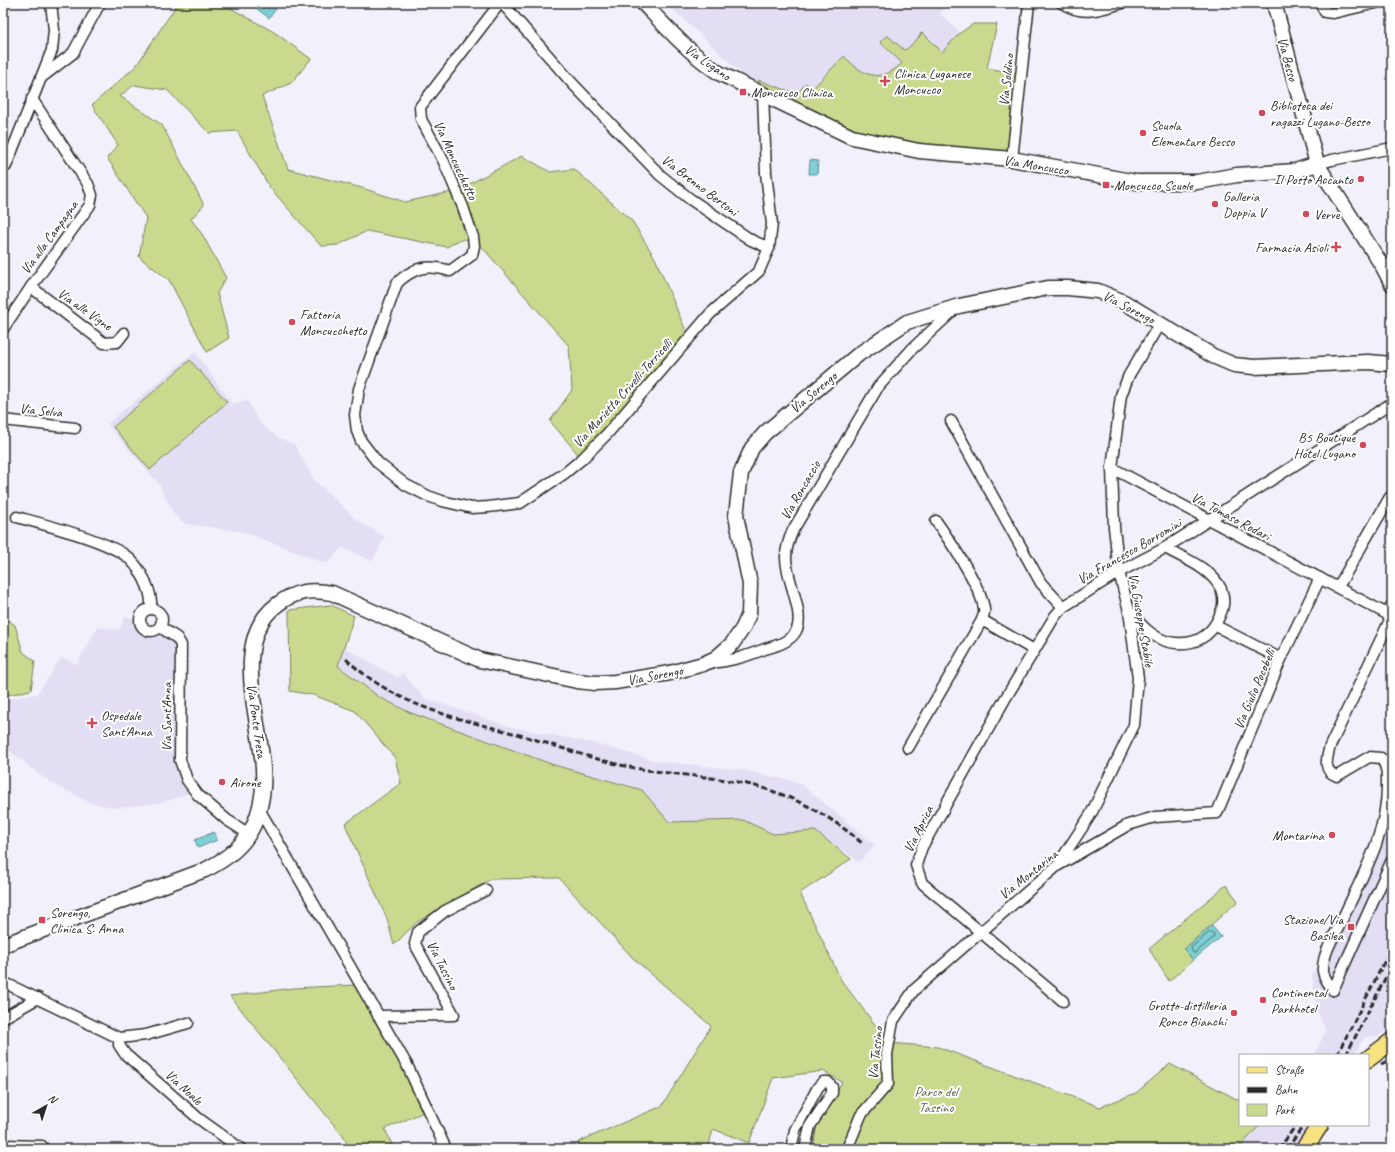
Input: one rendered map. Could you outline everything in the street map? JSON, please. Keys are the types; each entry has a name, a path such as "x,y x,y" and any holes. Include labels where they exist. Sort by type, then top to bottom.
{"main road":[{"name":"Via Lugano","path":"643,3 698,59 719,73 763,94"},
{"name":"Via Besso","path":"1274,3 1317,164 1387,264 1392,284"},
{"name":"Via Moncucco","path":"763,94 852,136 919,151 1012,160 1143,182 1197,182 1236,175 1295,171 1317,164"},
{"name":"Via Sorengo","path":"410,628 480,660 577,681 615,682 670,673 703,664 716,658 732,644 741,632 748,614 750,584 736,516 741,473 752,448 764,432 859,354 907,322 959,306 1048,288 1068,288 1098,292 1124,302 1213,356 1234,365 1254,367 1368,362 1392,364"},
{"name":"Via Ponte Tresa","path":"3,945 205,870 235,852 249,834 259,809 264,776 251,676 251,659 258,630 265,616 274,606 288,596 296,593 318,590 348,599 410,628"},
{"path":"1369,1058 1392,1041"},
{"path":"1304,1149 1319,1126"}],"street":[{"path":"3,168 6,166 52,50 54,30 51,3"},
{"path":"42,77 74,52 100,3"},
{"name":"Via Brenno Bertoni","path":"501,3 572,83 660,175 690,199 751,240 769,248"},
{"name":"Via Moncucchetto","path":"359,389 397,283 408,273 423,267 439,268 450,271 472,255 474,246 473,237 463,207 444,162 421,119 420,107 501,3"},
{"name":"Via Soldino","path":"1012,160 1029,3"},
{"path":"1062,3 1071,9 1086,12 1123,3"},
{"path":"1320,3 1325,12 1333,13 1376,3"},
{"path":"763,94 766,173 772,224 769,248"},
{"name":"Via alla Campagna","path":"3,329 31,287 90,205 92,195 88,184 32,99"},
{"path":"1317,164 1392,148"},
{"name":"Via Marietta Crivelli-Torricelli","path":"359,389 355,415 357,431 361,441 378,463 406,485 442,501 472,508 520,503 565,473 582,459 607,434 710,314 760,271 769,248"},
{"name":"Via alle Vigne","path":"31,287 104,342 117,342 124,333"},
{"name":"Via Roncaccio","path":"703,664 740,658 780,644 791,638 797,630 798,617 785,558 792,530 878,388 912,349 959,306"},
{"name":"Via Giuseppe Stabile","path":"1058,866 1091,814 1134,725 1138,678 1129,611 1119,572 1114,527 1112,468 1120,395 1129,375 1160,323"},
{"name":"Via Francesco Borromini","path":"1063,607 1119,572 1165,548 1392,403"},
{"name":"Via Selva","path":"3,420 75,428"},
{"path":"951,421 1041,583 1063,607"},
{"name":"Via Tomaso Rodari","path":"1112,468 1320,578 1389,609 1390,620 1330,746 1326,768 1331,774 1337,776 1369,757 1381,758 1387,770 1387,793 1384,817 1375,849 1327,950 1323,970 1325,978 1333,990 1392,860"},
{"path":"1338,587 1390,497"},
{"path":"17,517 84,538 126,556 137,569 150,592 151,609"},
{"path":"908,748 982,620 984,610 982,600 954,547 936,521"},
{"path":"1129,611 1146,630 1168,642 1184,643 1199,639 1209,634 1216,626 1224,607 1221,589 1210,574 1189,560 1165,548"},
{"name":"Via Giulio Pocobelli","path":"1217,813 1281,659 1320,578"},
{"name":"Via Aprica","path":"1063,607 1034,650 926,841 916,865 922,884 979,933 1063,1001"},
{"path":"151,609 160,613 162,620 160,627 150,632 141,626 140,615 145,610 151,609"},
{"path":"982,620 1034,650"},
{"path":"1216,626 1281,659"},
{"name":"Via Sant'Anna","path":"160,627 177,638 180,645 180,760 187,780 198,795 212,808 249,834"},
{"path":"259,809 407,1065 446,1149"},
{"name":"Via Montarina","path":"893,1021 914,990 1058,866 1128,825 1155,817 1217,813"},
{"name":"Via Tassino","path":"378,1016 454,1015 415,944 418,932 445,911 486,890"},
{"path":"3,982 119,1038 146,1035 188,1023"},
{"path":"3,1018 38,998"},
{"name":"Via Tassino","path":"848,1149 861,1115 888,1084 887,1054 893,1021"},
{"name":"Via Noale","path":"119,1038 119,1045 125,1054 198,1118 242,1149"},
{"path":"791,1149 795,1130 818,1087 823,1082 828,1082 832,1087 832,1093 810,1126 805,1149"},
{"path":"3,1145 42,1146 44,1149"}],"shaded area":[{"name":"Clinica Luganese Moncucco","path":"666,3 943,3 946,6 940,14 960,33 973,24 997,24 987,68 1021,74 1012,159 757,88"},
{"path":"195,352 232,404 247,400 260,424 277,437 294,444 314,480 357,520 385,537 372,561 342,547 327,564 244,532 185,524 174,515 159,484 107,424"},
{"name":"Ospedale Sant'Anna","path":"126,616 140,622 147,631 158,629 177,638 180,760 192,792 165,802 117,808 91,803 57,786 37,773 3,745 3,700 37,694 61,658 77,664 98,627 119,630"},
{"path":"344,647 398,678 403,673 424,698 512,727 593,743 656,761 743,770 800,783 875,845 859,862 815,831 773,834 743,820 668,822 642,790 554,765 411,713 379,697 338,666"},
{"path":"1392,817 1392,1027 1379,1036 1365,1037 1355,1054 1314,1054 1326,1031 1317,1011 1312,974 1366,882"},
{"path":"1259,1126 1309,1126 1295,1149 1238,1149"}],"green space":[{"path":"178,3 225,3 225,5 274,32 311,59 291,83 262,96 288,169 362,188 405,202 456,191 522,156 550,172 574,169 632,221 655,258 689,338 582,459 550,421 572,390 569,346 473,237 455,242 447,247 367,231 338,245 321,246 270,188 237,131 209,133 167,90 134,85 120,96 162,125 204,205 191,219 202,234 226,278 217,293 229,338 207,352 169,280 139,257 146,218 107,158 118,145 92,105 136,66"},
{"path":"973,24 997,24 987,68 1021,74 1012,159 852,137 763,94 758,80 797,94 806,83 812,89 844,56 864,72 872,75 886,74 894,70 902,63 880,42 887,35 904,50 907,49 920,36 920,34 923,33 942,52 960,33"},
{"path":"190,360 227,402 150,470 113,427"},
{"name":"Parco del Tassino","path":"331,605 354,616 338,666 379,697 411,713 554,765 642,790 669,822 743,820 773,834 815,831 851,859 800,893 841,980 889,1043 938,1047 1100,1107 1136,1093 1170,1064 1239,1100 1239,1126 1259,1126 1238,1149 813,1149 817,1124 842,1082 823,1071 773,1078 749,1143 713,1129 708,1149 580,1149 578,1142 662,1106 711,1026 633,958 559,878 491,879 417,922 394,945 387,919 345,824 401,783 395,758 355,711 313,695 290,691 289,610"},
{"path":"3,617 15,625 23,652 35,661 31,690 3,696"},
{"path":"1226,885 1238,901 1184,949 1193,960 1169,981 1149,949"},
{"path":"356,985 393,1047 426,1111 385,1129 394,1149 350,1149 343,1136 230,996 294,988"}],"water":[{"path":"253,3 268,3 276,9 269,18 252,5"},
{"path":"810,160 818,161 817,174 809,174"},
{"path":"214,832 217,840 198,848 195,840"},
{"path":"1212,926 1221,937 1193,960 1184,949"}],"railway":[{"path":"346,659 367,676 388,690 410,701 454,717 621,765 646,770 739,782 778,793 814,809 847,831 863,844"},
{"path":"1338,1054 1392,947"},
{"path":"1347,1054 1392,965"},
{"path":"1381,1064 1392,1059"},
{"path":"1279,1149 1295,1126"},
{"path":"1287,1149 1303,1126"}],"place":[{"name":"Clinica Luganese Moncucco","path":"885,81"},
{"name":"Moncucco Clinica","path":"743,92"},
{"name":"Biblioteca dei ragazzi Lugano-Besso","path":"1262,113"},
{"name":"Scuola Elementare Besso","path":"1143,133"},
{"name":"Il Posto Accanto","path":"1361,179"},
{"name":"Moncucco Scuole","path":"1106,185"},
{"name":"Galleria Doppia V","path":"1215,204"},
{"name":"Verve","path":"1306,214"},
{"name":"Farmacia Asioli","path":"1336,247"},
{"name":"Fattoria Moncucchetto","path":"292,322"},
{"name":"B5 Boutique Hotel Lugano","path":"1363,445"},
{"name":"Ospedale Sant'Anna","path":"92,723"},
{"name":"Airone","path":"222,782"},
{"name":"Montarina","path":"1332,835"},
{"name":"Sorengo, Clinica S. Anna","path":"42,920"},
{"name":"Stazione/Via Basilea","path":"1351,927"},
{"name":"Continental Parkhotel","path":"1263,1000"},
{"name":"Grotto-distilleria Ronco Bianchi","path":"1234,1013"}]}
